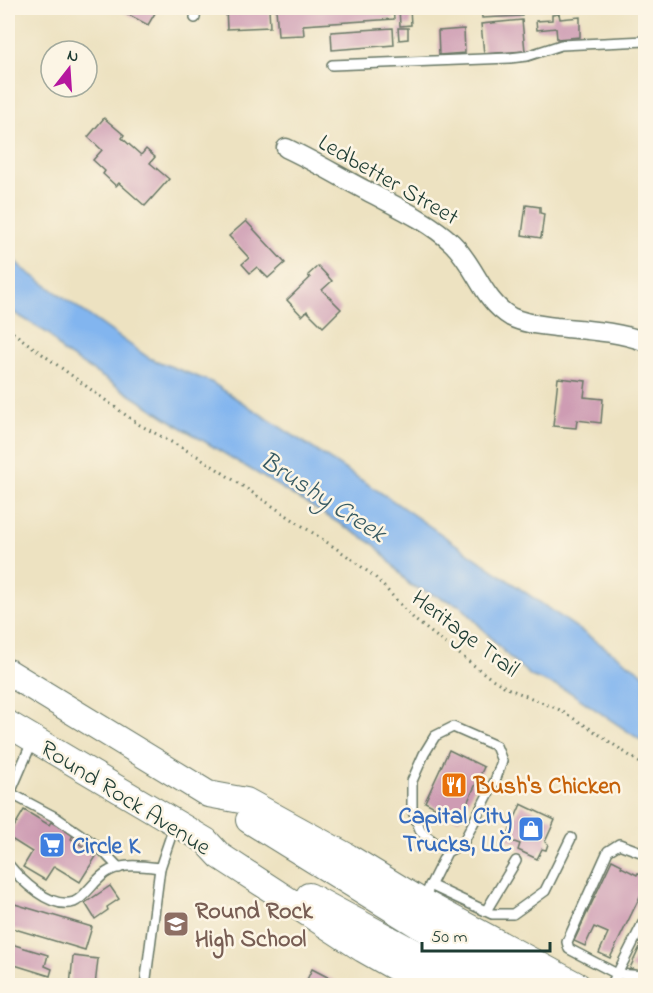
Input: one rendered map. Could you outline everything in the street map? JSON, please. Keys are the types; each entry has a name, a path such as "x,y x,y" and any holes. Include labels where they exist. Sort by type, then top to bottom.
{"main road":[{"name":"Round Rock Avenue","path":"8,672 208,794 246,801 348,857 426,893 578,986"},
{"name":"Round Rock Avenue","path":"8,724 206,841 220,856 363,950 428,986"},
{"path":"208,794 467,955 527,986"},
{"path":"206,841 476,986"}],"street":[{"name":"Ledbetter Street","path":"286,148 390,203 438,232 465,257 488,297 500,310 515,319 533,324 620,334 645,342"}],"lane":[{"path":"195,18 196,8"},
{"path":"332,65 510,58 527,56 561,45 645,41"},
{"path":"447,852 420,832 412,809 412,781 435,736 453,727 496,746 502,761 495,781 463,843 447,852 426,893 492,914 513,914 545,891 571,838"},
{"path":"8,825 9,792 33,739"},
{"path":"9,792 55,817 100,848 119,868"},
{"path":"145,986 160,868 175,824"},
{"path":"645,854 619,844 608,851 567,942 569,949 617,974 645,976"},
{"path":"486,911 516,861"},
{"path":"8,864 17,876 40,894 62,903 75,902 108,871 146,866 160,868"},
{"path":"611,986 645,917"}],"path":[{"name":"Heritage Trail","path":"8,329 138,424 199,457 346,555 375,577 415,620 489,677 507,688 558,709 645,767"}],"water":[{"name":"Brushy Creek","path":"8,254 22,268 149,358 211,382 386,496 645,675 645,743 568,691 531,676 509,657 461,606 410,585 375,545 184,429 63,352 49,334 8,309"}],"building":[{"path":"116,8 158,8 148,25"},
{"path":"226,8 269,8 270,27 227,29"},
{"path":"276,8 393,8 394,19 303,25 304,35 278,36"},
{"path":"399,8 410,8 411,25 400,26"},
{"path":"481,8 521,8 522,16 482,18"},
{"path":"559,14 560,19 580,17 580,37 557,39 556,28 537,30 536,21 552,20 552,15"},
{"path":"522,20 525,51 484,54 481,24"},
{"path":"393,28 394,45 332,50 331,32"},
{"path":"398,28 408,28 408,39 399,40"},
{"path":"464,29 465,53 439,55 438,31"},
{"path":"104,118 124,135 122,138 141,155 146,149 155,157 150,163 169,179 145,206 119,183 116,186 93,160 102,150 88,137"},
{"path":"526,205 540,207 540,213 544,214 541,238 522,235"},
{"path":"246,221 285,263 268,278 257,267 250,273 242,264 249,258 229,236"},
{"path":"318,266 332,281 322,290 341,309 323,327 307,311 302,316 287,300 310,278 308,275"},
{"path":"558,378 586,381 584,397 603,399 601,423 577,420 576,428 553,426"},
{"name":"Bush's Chicken","path":"449,750 484,767 459,820 425,802"},
{"name":"Capital City Trucks, LLC","path":"521,804 555,820 545,842 548,844 546,850 542,849 537,859 518,850 520,844 506,839"},
{"path":"24,810 49,825 51,822 73,835 71,839 97,855 80,882 54,866 45,880 23,867 32,852 8,837"},
{"path":"612,860 637,875 638,873 646,876 646,884 610,958 599,953 608,933 594,927 585,946 574,941"},
{"path":"110,886 119,899 95,919 85,903"},
{"path":"8,902 92,927 85,950 8,927"},
{"path":"646,934 646,963 641,973 630,968"},
{"path":"8,943 48,955 45,966 52,969 50,976 8,963"},
{"path":"73,956 98,959 95,986 70,986"},
{"path":"312,969 345,986 304,986"}],"place":[{"name":"Bush's Chicken","path":"454,785"},
{"name":"Capital City Trucks, LLC","path":"531,829"},
{"name":"Circle K","path":"52,845"},
{"name":"Round Rock High School","path":"176,924"}]}
